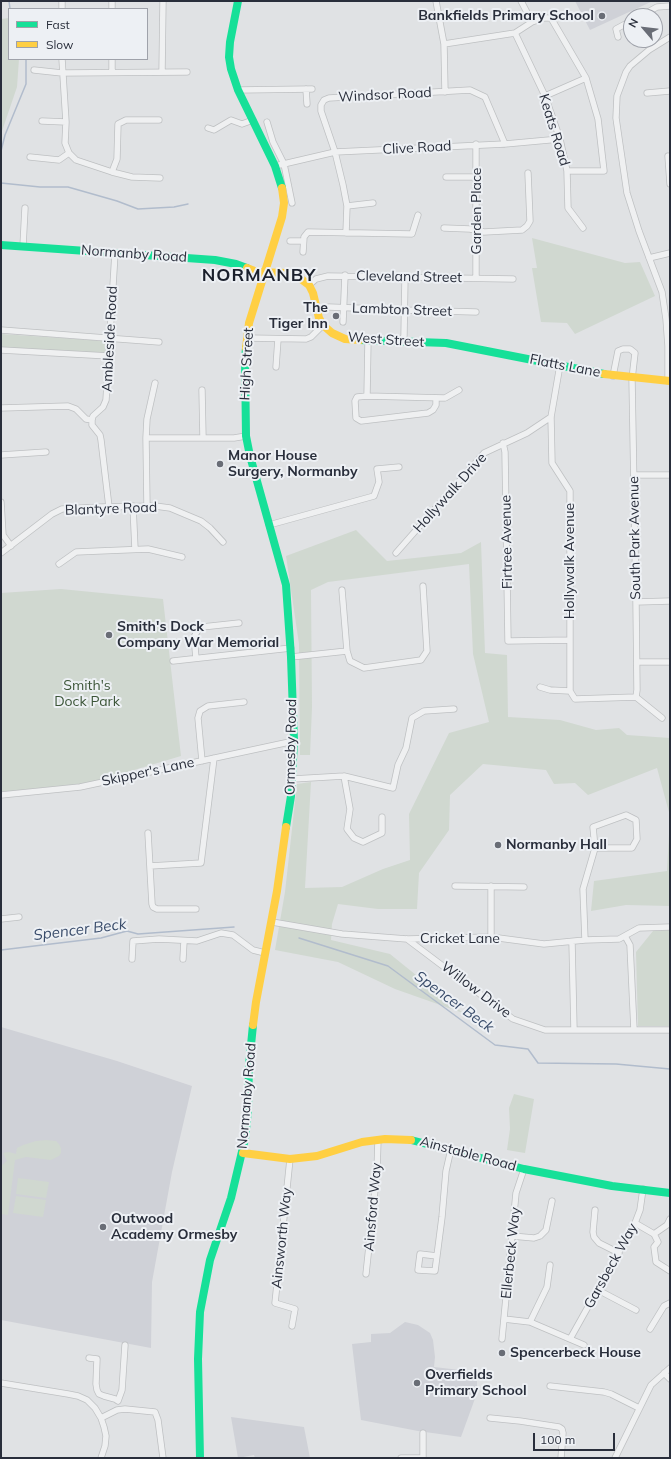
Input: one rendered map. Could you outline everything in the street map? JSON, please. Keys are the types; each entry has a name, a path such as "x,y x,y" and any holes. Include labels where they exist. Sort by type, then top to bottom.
{"main road":[{"name":"High Street","path":"238,1 230,42 229,57 234,79 275,166 282,186 284,203 282,217 252,309 247,338 245,390 246,436 283,572"},
{"name":"Normanby Road","path":"1,245 222,261 264,273"},
{"path":"264,273 286,273 296,276 309,285 313,293 319,318 323,325"},
{"name":"West Street","path":"323,325 332,333 346,339 368,341 403,339 462,346"},
{"name":"Flatts Lane","path":"462,346 613,376 632,379 669,381"},
{"name":"Ormesby Road","path":"272,922 293,779 294,741 291,648 288,602 283,572"},
{"name":"Normanby Road","path":"200,1458 198,1359 200,1312 210,1260 231,1198 243,1153 248,1117 249,1065 256,1002 264,954 272,922"},
{"name":"Ainstable Road","path":"243,1153 290,1159 317,1156 362,1142 378,1140 414,1140 524,1169 612,1186 670,1193"}],"street":[{"path":"162,72 163,1"},
{"path":"436,1 444,44 445,92"},
{"path":"521,1 532,22"},
{"path":"657,8 670,6"},
{"path":"444,44 515,33 532,22 544,18 551,18 586,78 598,119 604,171 567,171"},
{"path":"618,37 616,29 623,25"},
{"name":"Keats Road","path":"515,33 545,96 560,139 567,171 568,208 583,228"},
{"path":"669,381 669,346 662,292 639,231 627,193 616,118 617,96 626,72 630,66 649,50 670,38"},
{"path":"62,60 66,122 65,143 69,153 76,160 112,172 132,177 160,178"},
{"path":"112,60 112,72"},
{"path":"34,70 62,73 187,72"},
{"path":"545,96 586,78"},
{"path":"238,90 309,89 307,104"},
{"name":"Windsor Road","path":"346,233 347,206 335,152 321,111 321,105 324,100 329,98 470,90 485,97 505,144"},
{"path":"647,93 670,91"},
{"path":"112,172 117,159 118,124 126,120 159,120"},
{"path":"208,128 214,130 230,120 242,124 253,120"},
{"path":"42,121 66,122"},
{"path":"266,122 273,142 284,164 292,203"},
{"name":"Clive Road","path":"275,166 335,152 476,144 505,144 560,139"},
{"name":"Garden Place","path":"476,144 476,278"},
{"path":"30,157 59,160 69,153"},
{"path":"668,156 670,184"},
{"path":"444,228 477,230 484,232 522,230 530,221 528,173"},
{"path":"446,177 477,177"},
{"path":"347,206 374,203"},
{"path":"23,246 25,208"},
{"path":"303,252 304,239 308,232 412,234 418,215"},
{"path":"290,241 304,239"},
{"name":"Ambleside Road","path":"92,420 93,416 103,407 106,400 115,253"},
{"path":"649,258 670,253"},
{"path":"343,322 345,275"},
{"name":"Cleveland Street","path":"309,285 321,277 345,275 513,279"},
{"path":"403,339 405,277"},
{"name":"Lambton Street","path":"329,307 476,312"},
{"path":"247,338 306,339 311,337 323,325"},
{"path":"1,330 159,342"},
{"path":"276,367 278,339"},
{"path":"367,396 368,341"},
{"name":"South Park Avenue","path":"613,376 618,351 630,349 635,353 632,379 636,697"},
{"path":"1,350 109,356"},
{"name":"Hollywalk Avenue","path":"560,365 551,417 552,463 570,491 570,691"},
{"path":"146,506 147,419 155,383"},
{"path":"202,390 203,438"},
{"path":"436,398 436,405 433,410 428,413 361,421 356,418 355,401 357,397 445,398 459,390"},
{"path":"1,408 68,406 76,409 86,419 92,420 92,425 100,435 101,440 109,507"},
{"name":"Hollywalk Drive","path":"396,553 484,453 527,433 551,417"},
{"path":"146,438 234,438 246,436"},
{"name":"Firtree Avenue","path":"503,443 505,452 508,642 570,640"},
{"path":"1,455 46,452"},
{"path":"269,525 374,496 379,482 377,469 399,467"},
{"path":"634,475 670,475"},
{"path":"1,502 3,536 11,546"},
{"path":"133,506 135,549"},
{"name":"Blantyre Road","path":"1,553 52,514 62,509 133,506 170,508 201,521 224,542"},
{"path":"59,564 76,552 148,549 182,557"},
{"path":"342,590 347,651 350,661 364,668 421,660 427,651 423,586"},
{"path":"636,602 670,601"},
{"path":"196,658 194,637 198,630 202,627 239,623"},
{"path":"173,661 291,648"},
{"path":"291,657 347,651"},
{"path":"636,662 670,662"},
{"path":"540,687 550,690 570,691 575,699 636,697 662,718"},
{"path":"202,761 198,718 200,711 208,706 244,702"},
{"path":"293,779 344,776 393,788 398,765 406,748 412,718 424,711 454,709"},
{"name":"Skipper's Lane","path":"1,795 80,787 294,741"},
{"path":"150,866 201,863 214,758"},
{"path":"344,776 350,809 347,829 354,838 363,842 382,833 382,817"},
{"path":"585,940 584,889 595,848 593,827 626,815 636,820 637,839 632,848 595,848"},
{"path":"148,833 153,907 157,909 196,909"},
{"path":"455,886 524,887"},
{"path":"491,886 491,937"},
{"path":"1,919 19,917"},
{"name":"Cricket Lane","path":"272,922 342,934 407,939 491,937 544,944 585,940 619,939 639,928 670,927"},
{"path":"132,959 133,941 159,939 197,941 221,933 234,935 253,950 264,954"},
{"path":"625,936 630,945 634,1030"},
{"name":"Willow Drive","path":"407,939 513,1019 544,1030 670,1030"},
{"path":"183,959 184,941"},
{"path":"572,942 574,1030"},
{"name":"Ainsford Way","path":"366,1274 377,1171 378,1140"},
{"path":"437,1256 446,1170 451,1149"},
{"name":"Ainsworth Way","path":"290,1159 275,1303 295,1309 292,1326"},
{"name":"Ellerbeck Way","path":"502,1339 516,1194 524,1169"},
{"name":"Garsbeck Way","path":"570,1339 634,1223 640,1210 643,1189"},
{"path":"512,1236 534,1238 540,1236 546,1230 552,1202"},
{"path":"595,1210 594,1237 599,1243 618,1253"},
{"path":"654,1234 667,1226 670,1219"},
{"path":"634,1223 654,1234 658,1242 654,1247 656,1262 670,1271"},
{"path":"530,1322 547,1287 550,1265"},
{"path":"598,1290 636,1310"},
{"path":"650,1329 664,1306 670,1303"},
{"path":"504,1319 530,1322 584,1346"},
{"path":"120,1410 118,1401 122,1390 125,1345"},
{"path":"89,1358 97,1359 96,1390 99,1394 115,1398 118,1401"},
{"path":"615,1458 651,1385 670,1368"},
{"path":"664,1373 670,1379"},
{"path":"1,1382 78,1396 87,1400 95,1408 101,1418 106,1436 101,1458"},
{"path":"550,1386 604,1392 639,1408"},
{"path":"101,1418 120,1410 155,1412 158,1420 163,1458"},
{"path":"490,1418 559,1427 562,1429 563,1433 561,1458"},
{"path":"401,1458 423,1458 423,1433"}],"shaded area":[{"name":"Bankfields Primary School","path":"575,1 653,1 638,8 623,8 623,15 590,30"},
{"name":"Outwood Academy Ormesby","path":"1,1027 117,1061 192,1086 172,1172 152,1282 151,1348 1,1320"},
{"name":"Overfields Primary School","path":"405,1322 418,1325 430,1333 433,1340 435,1357 434,1367 477,1372 477,1393 461,1437 418,1431 361,1420 352,1344 371,1342 371,1334 390,1333"},
{"path":"231,1417 304,1427 310,1458 255,1458 254,1455 238,1458"}],"green space":[{"path":"8,18 8,60 19,60 17,87 1,134 1,19"},
{"path":"532,238 625,263 640,262 655,296 575,334 567,323 541,322 532,268 537,268"},
{"path":"1,334 108,341 109,354 1,348"},
{"path":"356,530 387,561 461,553 481,542 485,653 507,655 508,717 560,720 596,730 619,728 627,735 670,738 670,816 657,768 588,795 575,783 554,784 546,770 483,764 450,795 449,830 419,873 417,909 378,909 338,904 332,924 331,940 390,954 463,1013 395,989 338,962 275,950 285,892 297,784 311,782 305,888 342,887 383,869 410,860 409,814 449,733 489,722 473,654 469,564 328,582 311,590 312,707 310,755 300,755 299,644 286,556"},
{"name":"Smith's Dock Park","path":"61,589 163,599 181,756 84,785 1,792 1,593"},
{"path":"670,816 670,906 626,905 591,911 594,881 667,871"},
{"path":"670,930 670,1026 638,1026 636,952 653,931"},
{"path":"514,1094 534,1099 525,1153 507,1150 510,1129 509,1108"},
{"path":"46,1140 56,1141 61,1148 61,1153 59,1156 51,1160 26,1157 15,1160 8,1215 1,1214 1,1166 7,1161 3,1153 9,1152 16,1154 17,1148 23,1145"},
{"path":"18,1178 49,1182 46,1198 16,1194"},
{"path":"16,1196 46,1200 43,1217 13,1213"}],"waterway":[{"path":"9,1 10,8"},
{"path":"1,151 5,135 26,84 26,60"},
{"path":"1,183 40,187 68,187 117,201 138,209 174,207 188,204"},
{"name":"Spencer Beck","path":"1,950 101,938 127,931 138,934 234,927"},
{"name":"Spencer Beck","path":"299,938 388,966 495,1045 528,1049 538,1063 616,1064 670,1069"}],"traffic: fast":[{"path":"238,1 230,42 229,57 231,69 238,90 275,166 282,188"},
{"path":"1,245 215,260 236,264 247,268"},
{"path":"360,340 446,343 604,374"},
{"path":"246,348 246,436 250,456 286,585 291,657 294,741 291,796 286,827"},
{"path":"200,1458 198,1359 200,1312 210,1260 231,1198 245,1139 253,1025"},
{"path":"411,1140 524,1169 612,1186 670,1193"}],"traffic: slow":[{"path":"246,348 249,323 282,217 284,203 282,188"},
{"path":"247,268 257,272 286,273 297,276 309,285 313,293 319,318 323,325 332,333 345,339 360,340"},
{"path":"604,374 670,381"},
{"path":"253,1025 277,891 286,827"},
{"path":"243,1153 290,1159 317,1156 362,1142 385,1139 411,1140"}],"place":[{"name":"Bankfields Primary School","path":"602,16"},
{"name":"The Tiger Inn","path":"336,316"},
{"name":"Manor House Surgery, Normanby","path":"220,464"},
{"name":"Smith's Dock Company War Memorial","path":"109,635"},
{"name":"Normanby Hall","path":"498,845"},
{"name":"Outwood Academy Ormesby","path":"103,1227"},
{"name":"Spencerbeck House","path":"502,1353"},
{"name":"Overfields Primary School","path":"417,1383"}],"district":[{"name":"NORMANBY","path":"259,276"}]}
